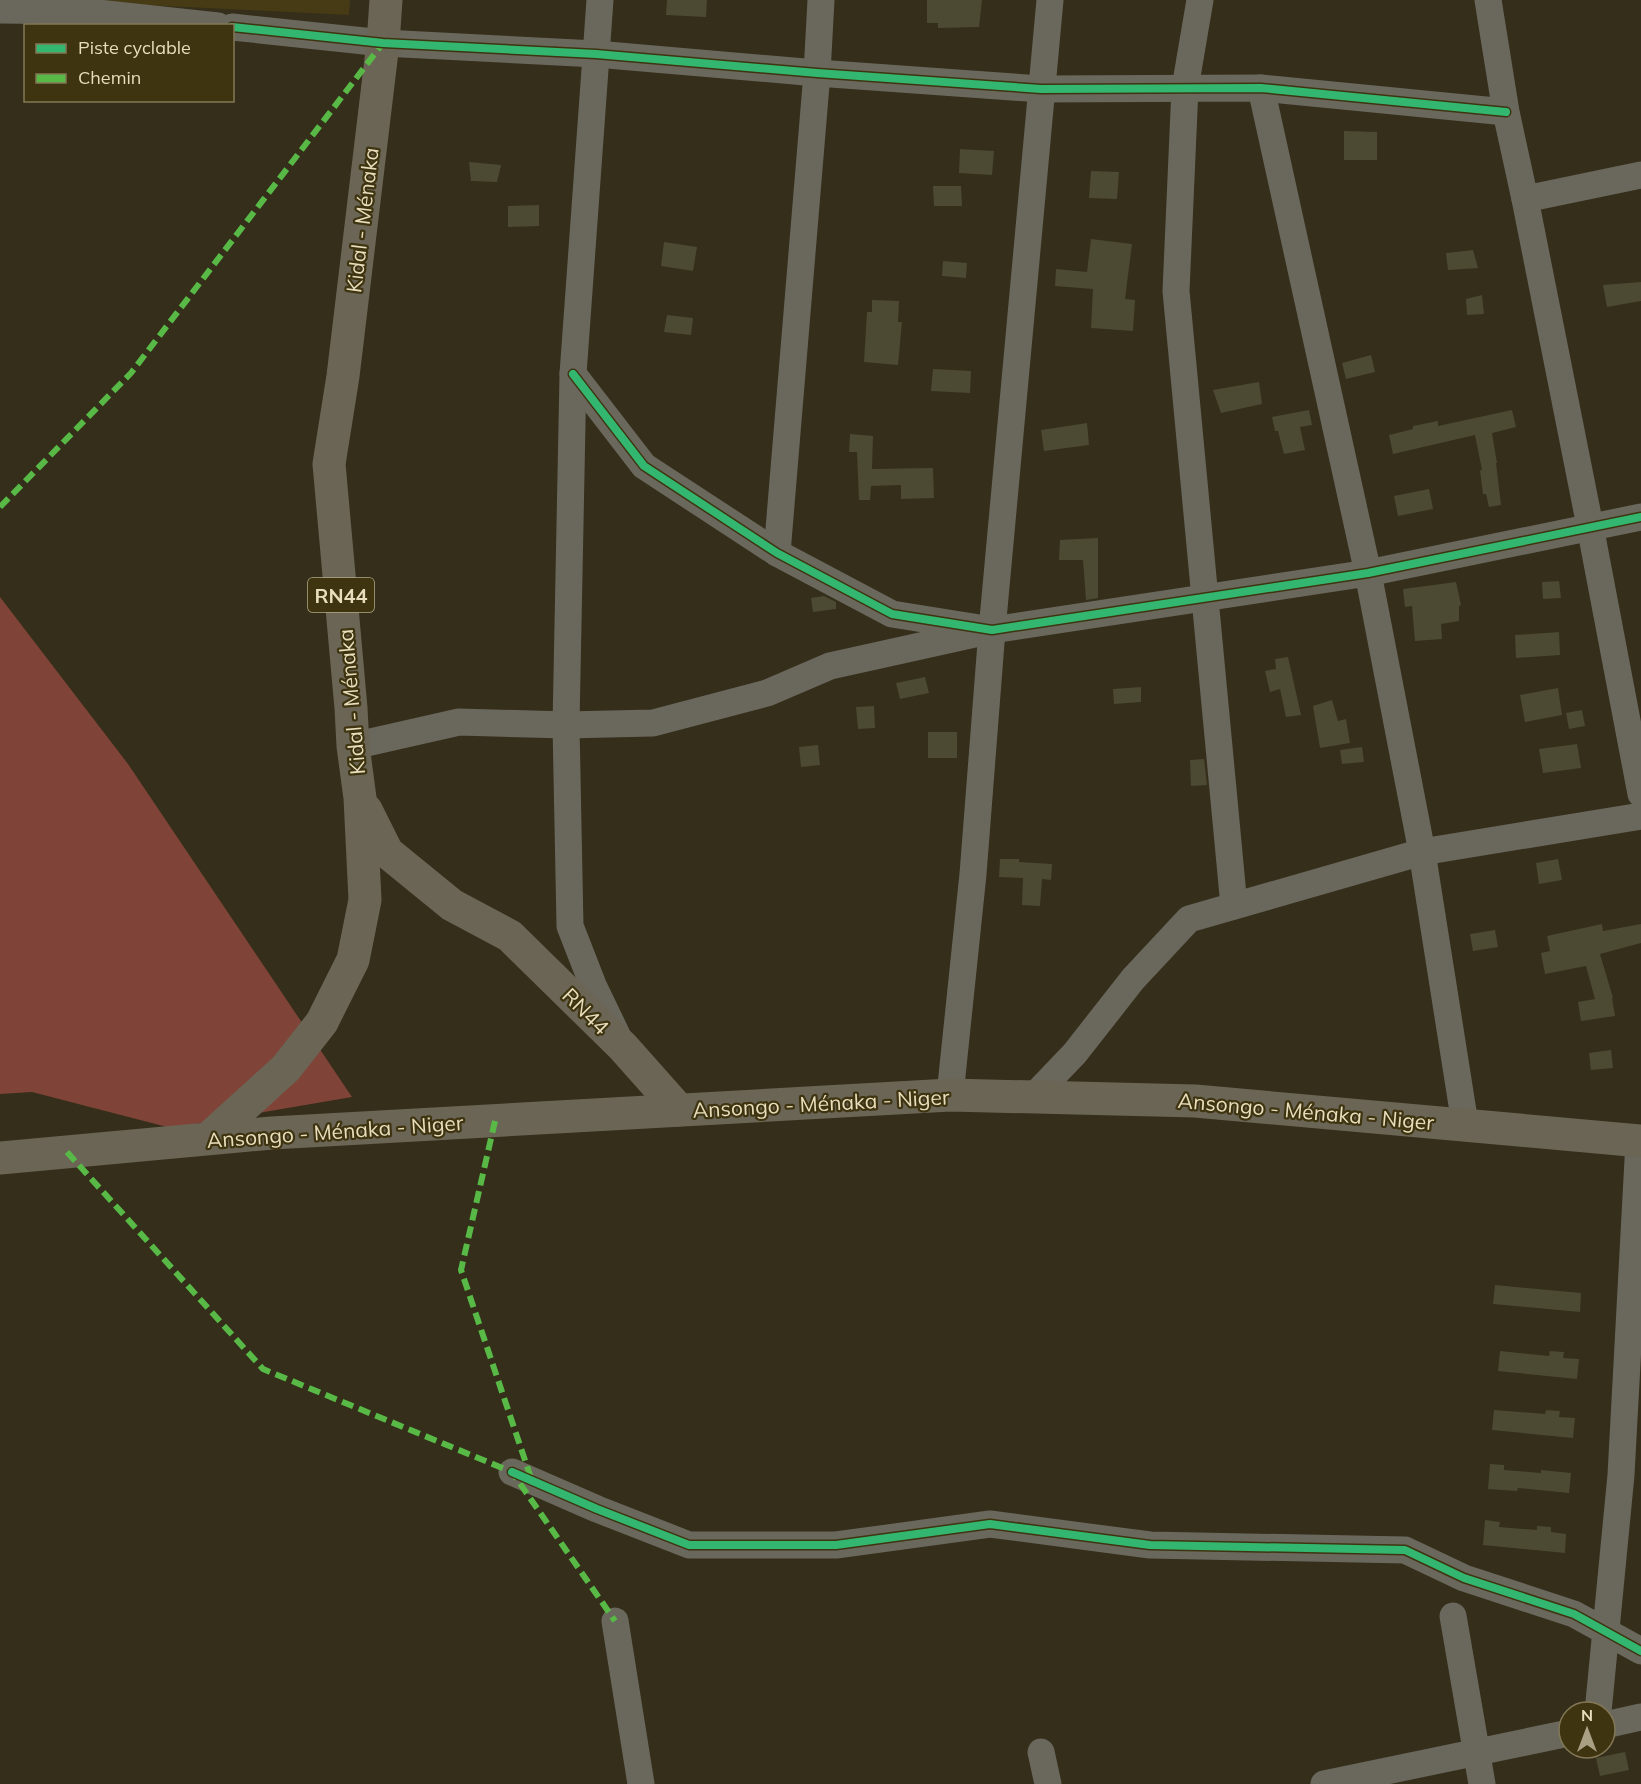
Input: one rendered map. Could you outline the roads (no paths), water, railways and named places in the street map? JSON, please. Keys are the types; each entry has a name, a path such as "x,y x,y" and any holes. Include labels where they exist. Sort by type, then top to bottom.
{"main road":[{"name":"Kidal - Ménaka","path":"209,1138 286,1068 322,1022 353,960 365,900 360,798 353,746 329,464 343,376 383,43 386,0"},
{"name":"RN44","path":"360,798 387,852 452,905 510,936 623,1047 679,1110"},
{"name":"Ansongo - Ménaka - Niger","path":"0,1158 272,1133 950,1095 1195,1101 1640,1141"}],"street":[{"path":"600,0 573,374 566,724 570,926 593,986 623,1047"},
{"path":"777,553 817,73 821,0"},
{"path":"950,1095 973,874 992,630 1050,0"},
{"path":"1200,0 1185,88 1176,291 1234,906"},
{"path":"1488,0 1506,112 1590,526 1641,794"},
{"path":"0,10 81,6 204,24"},
{"path":"234,27 383,43 596,54 1041,89 1262,88 1506,112"},
{"path":"1262,88 1368,573 1422,852 1465,1124"},
{"path":"1525,200 1641,175"},
{"path":"573,374 644,466 777,553 892,614 992,630"},
{"path":"353,746 459,722 653,723 767,693 830,666 992,630 1368,573 1641,517"},
{"path":"1034,1097 1075,1053 1132,979 1189,919 1422,852 1641,816"},
{"path":"1599,1700 1606,1631 1631,1473 1640,1141"},
{"path":"512,1472 689,1545 836,1545 990,1524 1150,1545 1405,1550 1464,1578 1574,1614 1641,1651"},
{"path":"1453,1616 1482,1784"},
{"path":"615,1621 640,1784"},
{"path":"1617,1722 1641,1717"},
{"path":"1324,1784 1354,1781 1557,1735"},
{"path":"1041,1752 1048,1784"}]}
